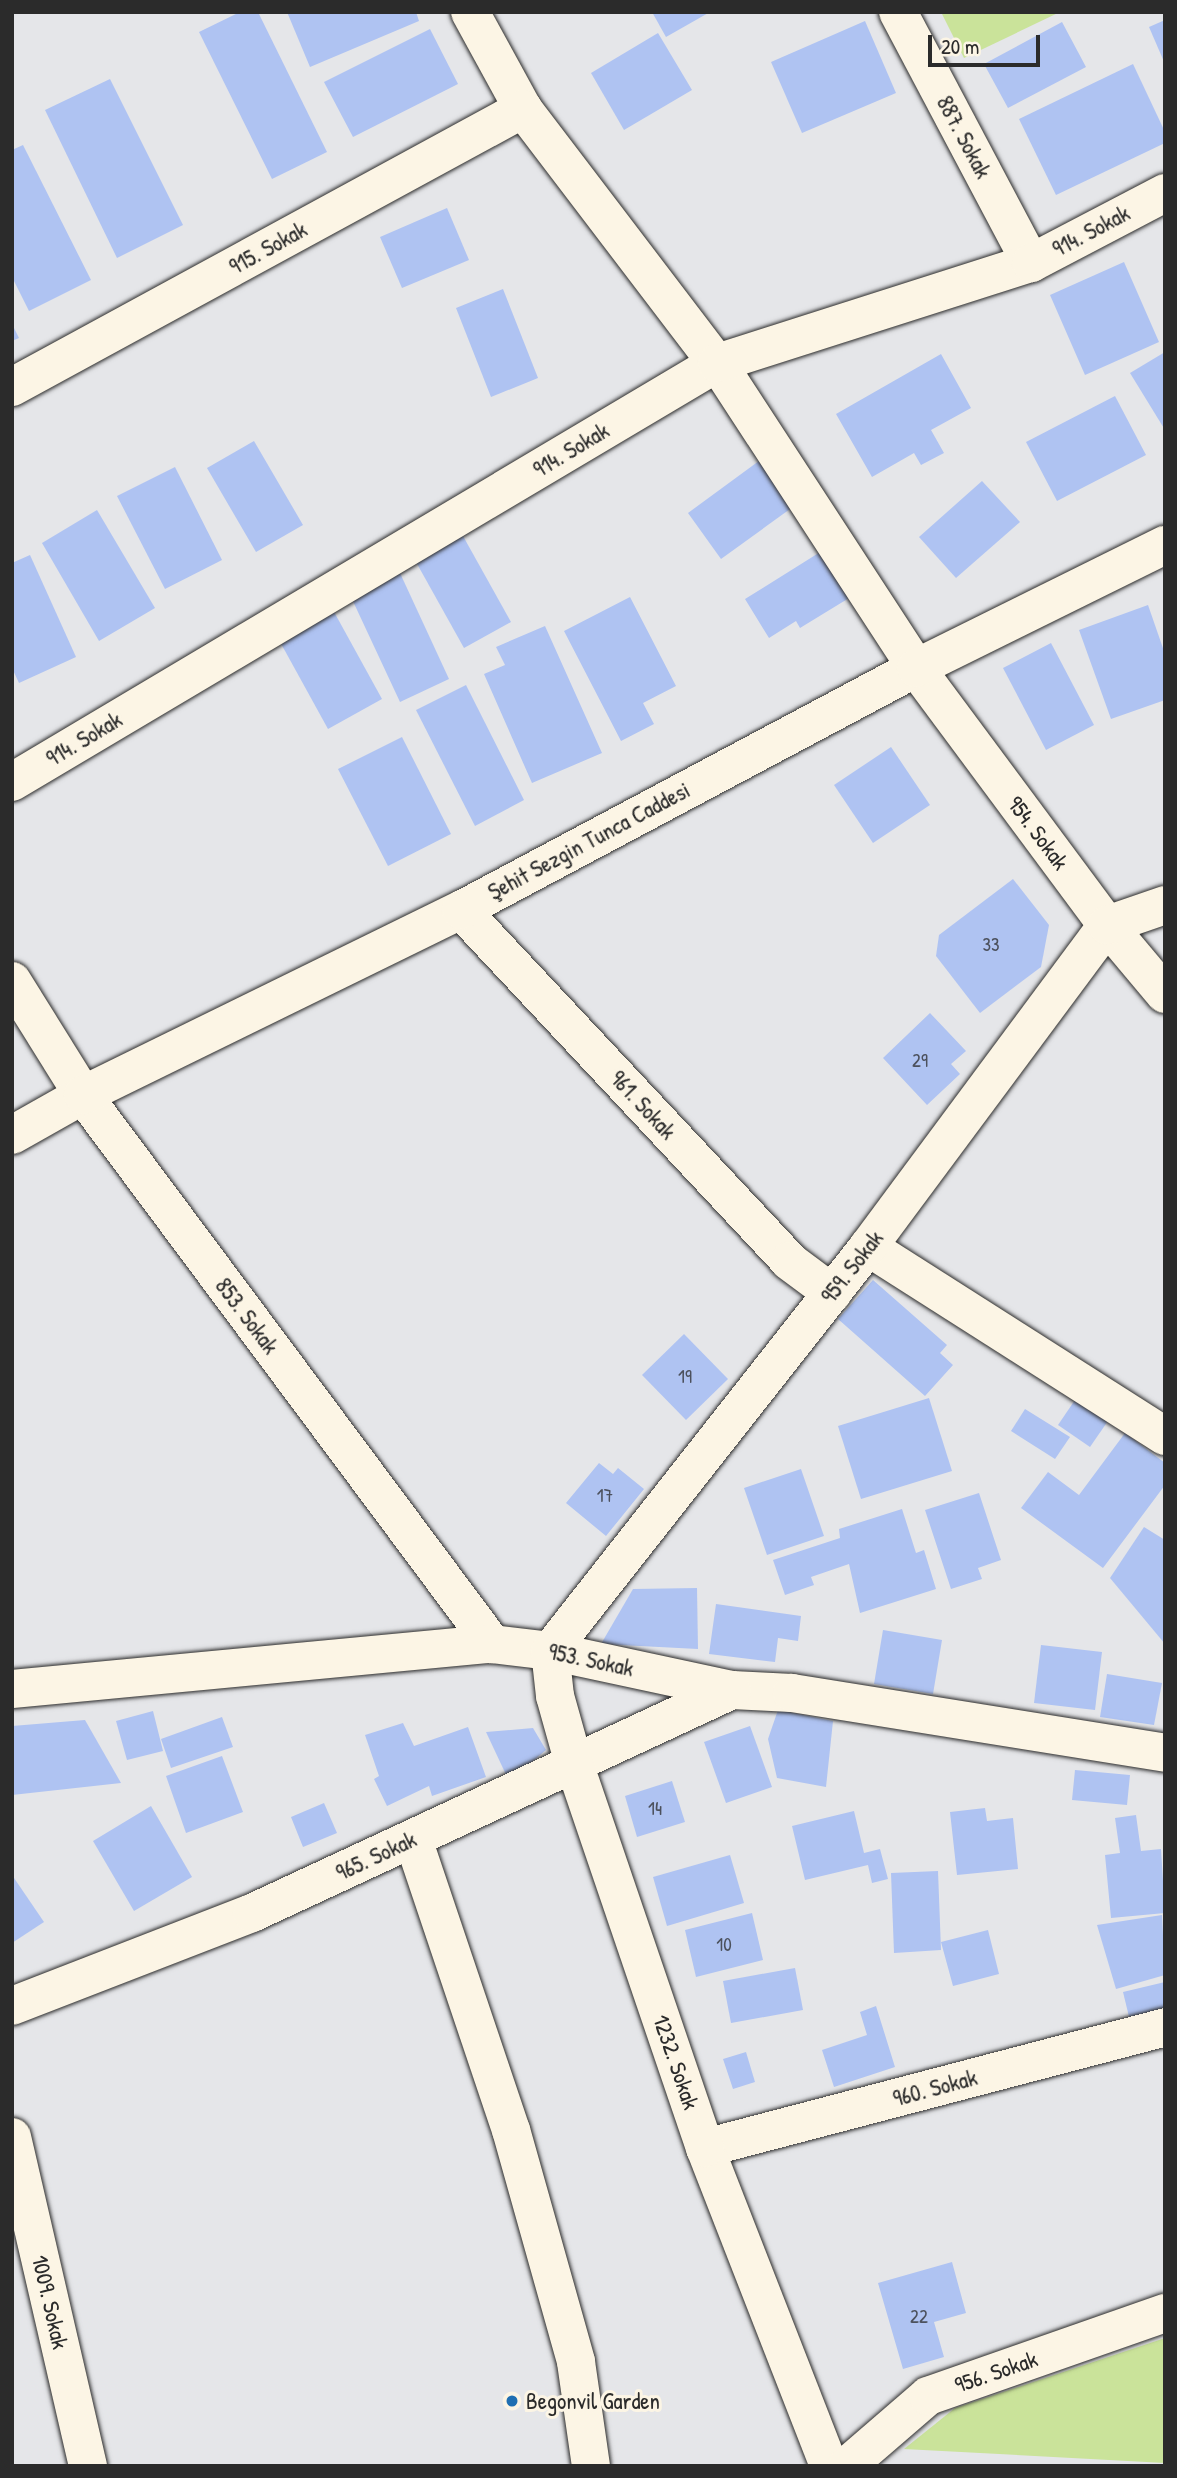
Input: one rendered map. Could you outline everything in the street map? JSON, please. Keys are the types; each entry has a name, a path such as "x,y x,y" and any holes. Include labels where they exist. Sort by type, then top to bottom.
{"street":[{"name":"954. Sokak","path":"470,12 523,109 717,363 916,668 1107,925 1165,994"},
{"name":"887. Sokak","path":"898,12 1031,263"},
{"name":"915. Sokak","path":"12,387 523,109"},
{"name":"914. Sokak","path":"12,782 717,363 1031,263 1165,193"},
{"name":"Şehit Sezgin Tunca Caddesi","path":"12,1135 83,1095 461,910 916,668 1165,545"},
{"path":"1107,925 1165,905"},
{"name":"961. Sokak","path":"461,910 789,1261 832,1293"},
{"name":"959. Sokak","path":"550,1651 868,1247 1107,925"},
{"name":"853. Sokak","path":"12,981 83,1095 492,1644"},
{"path":"868,1247 1165,1436"},
{"name":"953. Sokak","path":"12,1689 492,1644 550,1651 732,1690 792,1693 1165,1753"},
{"name":"1232. Sokak","path":"550,1651 555,1696 574,1764 705,2148 829,2466"},
{"name":"965. Sokak","path":"12,2006 252,1913 732,1690"},
{"path":"413,1839 518,2155 576,2362 591,2466"},
{"name":"960. Sokak","path":"705,2148 1165,2027"},
{"name":"1009. Sokak","path":"12,2137 88,2466"},
{"name":"956. Sokak","path":"847,2466 928,2396 1165,2314"}],"green space":[{"path":"941,12 1060,12 964,58"},
{"path":"1165,2338 1165,2463 904,2449 955,2408"}],"building":[{"path":"240,12 258,12 327,152 272,179 199,32"},
{"path":"287,12 416,12 419,21 310,67"},
{"path":"652,12 710,12 666,37"},
{"path":"1165,20 1165,64 1149,27"},
{"path":"865,21 896,93 802,133 771,62"},
{"path":"1062,22 1086,67 1008,108 984,64"},
{"path":"430,29 458,84 353,137 324,82"},
{"path":"658,33 692,90 624,130 591,73"},
{"path":"1133,64 1165,132 1165,143 1056,195 1019,119"},
{"path":"110,79 183,225 117,258 45,110"},
{"path":"23,145 91,280 29,311 12,277 12,150"},
{"path":"447,208 469,260 402,288 380,237"},
{"path":"1124,262 1159,342 1085,375 1050,295"},
{"path":"503,289 538,378 491,397 456,308"},
{"path":"12,324 19,338 12,341"},
{"path":"1165,352 1165,430 1130,373"},
{"path":"941,354 971,408 931,430 944,453 921,465 914,453 872,477 836,414"},
{"path":"1115,396 1146,455 1057,501 1026,442"},
{"path":"254,441 303,525 256,552 207,468"},
{"path":"763,458 797,504 721,559 688,513"},
{"path":"175,467 222,560 165,589 117,496"},
{"path":"982,481 1020,522 956,578 919,537"},
{"path":"97,510 155,608 99,641 42,543"},
{"path":"463,536 511,622 464,648 416,562"},
{"path":"825,549 854,595 800,628 796,621 769,638 745,599"},
{"path":"30,555 76,657 19,683 12,668 12,563"},
{"path":"400,573 449,679 400,702 351,597"},
{"path":"630,597 676,686 643,703 654,724 621,741 564,631"},
{"path":"1148,605 1165,654 1165,700 1111,719 1079,630"},
{"path":"333,610 382,699 328,729 279,640"},
{"path":"545,626 602,753 532,783 484,674 505,665 496,647"},
{"path":"1051,643 1094,725 1046,750 1003,668"},
{"path":"466,685 524,800 475,826 416,710"},
{"path":"402,737 451,834 388,866 338,769"},
{"path":"891,747 930,805 873,843 834,785"},
{"path":"1013,879 1049,925 1041,967 980,1013 936,956 939,935"},
{"path":"930,1013 966,1051 951,1064 960,1074 927,1105 883,1058"},
{"path":"873,1280 947,1345 940,1353 953,1365 925,1396 838,1319"},
{"path":"684,1334 728,1379 686,1420 642,1375"},
{"path":"1077,1397 1110,1418 1090,1447 1058,1425"},
{"path":"929,1398 952,1471 861,1499 838,1426"},
{"path":"1025,1409 1070,1437 1055,1459 1011,1431"},
{"path":"1125,1433 1165,1463 1165,1485 1103,1568 1021,1508 1048,1472 1079,1495"},
{"path":"599,1463 613,1474 618,1468 644,1489 606,1536 566,1503"},
{"path":"801,1469 824,1536 767,1555 744,1488"},
{"path":"979,1493 1001,1560 978,1568 982,1579 951,1589 925,1510"},
{"path":"902,1509 916,1553 924,1550 936,1589 860,1613 849,1564 811,1577 814,1585 785,1595 773,1560 840,1538 839,1529"},
{"path":"1144,1527 1165,1540 1165,1644 1110,1578"},
{"path":"697,1588 698,1649 601,1644 633,1589"},
{"path":"716,1604 801,1616 798,1641 778,1638 775,1662 709,1654"},
{"path":"883,1630 942,1640 933,1694 874,1684"},
{"path":"1041,1645 1102,1652 1095,1710 1034,1703"},
{"path":"1107,1674 1162,1683 1154,1725 1100,1717"},
{"path":"778,1710 833,1721 826,1787 777,1778 768,1739"},
{"path":"153,1711 163,1751 127,1760 116,1721"},
{"path":"222,1717 233,1747 171,1768 161,1739"},
{"path":"85,1720 121,1783 12,1795 12,1726"},
{"path":"403,1723 414,1746 468,1727 486,1777 432,1796 429,1786 387,1806 374,1779 379,1776 365,1735"},
{"path":"750,1726 772,1787 726,1803 704,1742"},
{"path":"533,1728 546,1750 509,1781 486,1732"},
{"path":"222,1756 243,1812 186,1833 166,1776"},
{"path":"1075,1770 1130,1775 1127,1805 1072,1800"},
{"path":"672,1781 685,1822 637,1837 625,1796"},
{"path":"324,1803 337,1833 303,1847 291,1817"},
{"path":"151,1806 192,1877 134,1911 93,1841"},
{"path":"985,1808 987,1821 1013,1818 1018,1869 957,1875 950,1812"},
{"path":"854,1811 864,1853 880,1849 888,1879 872,1883 868,1865 805,1880 792,1826"},
{"path":"1136,1815 1141,1851 1161,1849 1165,1913 1111,1918 1105,1855 1120,1853 1115,1818"},
{"path":"730,1855 744,1903 667,1926 653,1877"},
{"path":"938,1871 941,1950 894,1953 891,1873"},
{"path":"12,1875 44,1922 12,1943"},
{"path":"752,1913 763,1960 696,1977 685,1930"},
{"path":"1162,1915 1165,1975 1116,1989 1097,1925"},
{"path":"988,1930 999,1974 953,1986 941,1942"},
{"path":"795,1968 803,2010 731,2023 723,1981"},
{"path":"1165,1982 1165,2017 1131,2025 1123,1992"},
{"path":"876,2006 895,2067 834,2087 822,2050 867,2035 860,2012"},
{"path":"746,2052 755,2082 733,2089 723,2059"},
{"path":"952,2262 966,2313 934,2322 944,2357 903,2369 878,2283"}],"place":[{"name":"Begonvil Garden","path":"512,2401"}]}
